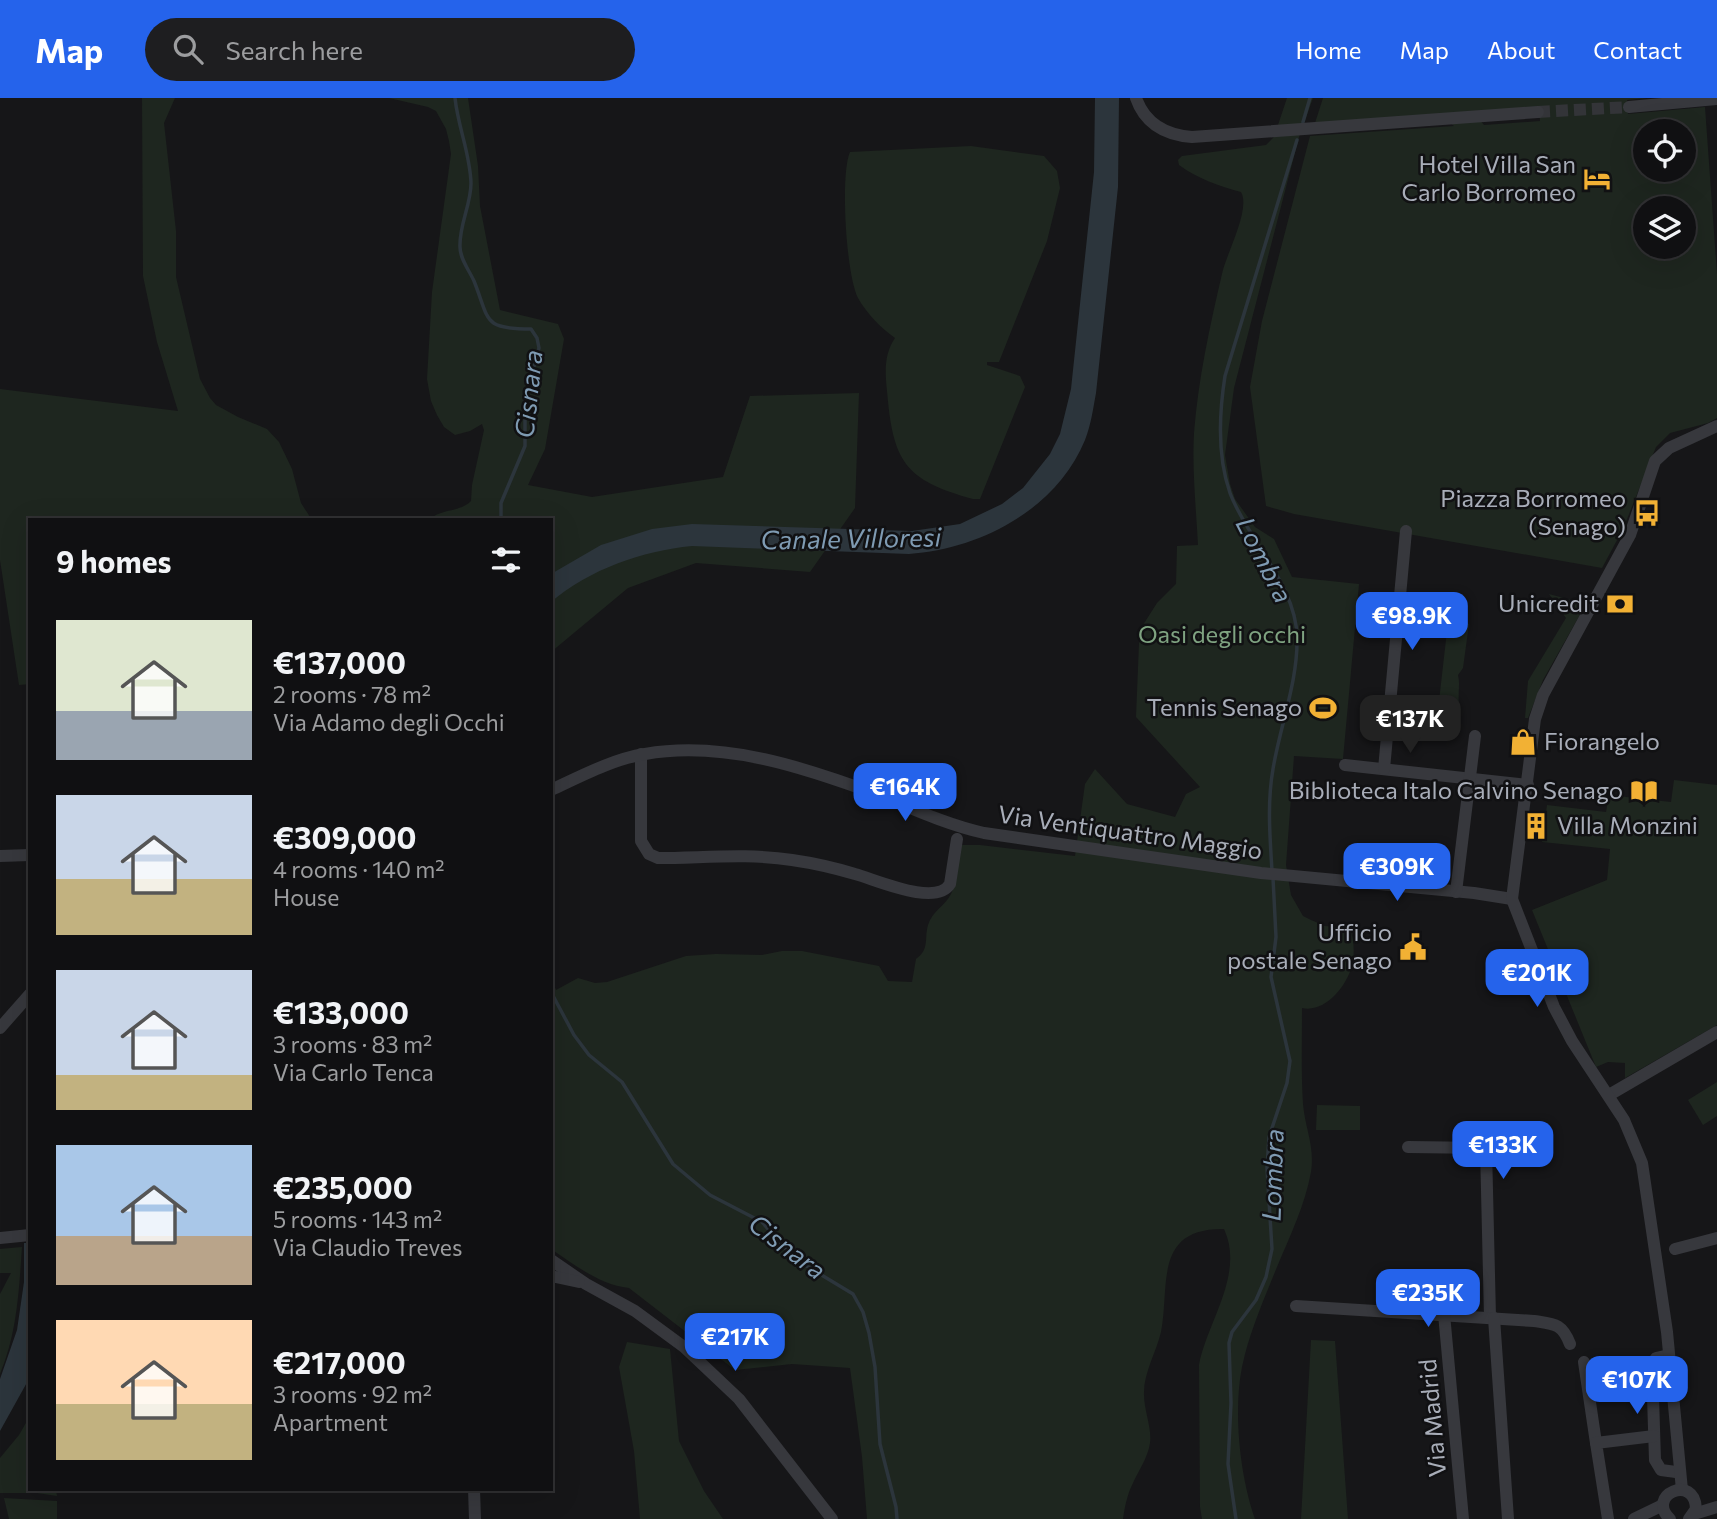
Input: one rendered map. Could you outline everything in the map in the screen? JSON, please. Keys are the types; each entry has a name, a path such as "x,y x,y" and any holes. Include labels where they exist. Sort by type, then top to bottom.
{"street":[{"path":"1136,98 1140,109 1153,124 1173,134 1192,137 1538,112"},
{"path":"1629,107 1717,99"},
{"path":"1679,1490 1667,1332 1644,1171 1632,1138 1609,1095 1572,1041 1554,1007 1512,899 1535,719 1544,695 1627,542 1655,461 1669,448 1714,429"},
{"path":"1384,769 1406,531"},
{"path":"1627,542 1640,547"},
{"path":"1456,892 1475,736"},
{"name":"Via Ventiquattro Maggio","path":"553,789 614,762 641,754 694,751 735,754 825,776 971,830 1261,873 1512,899"},
{"path":"641,754 641,841 649,854 658,858 791,859 856,874 898,888 936,894 947,889 950,884 957,839"},
{"path":"1345,765 1528,785"},
{"path":"0,856 28,855"},
{"path":"0,1028 5,1015 28,996"},
{"path":"1609,1095 1717,1032"},
{"path":"1408,1147 1486,1148 1492,1318 1508,1519"},
{"path":"1,1238 28,1236"},
{"path":"1675,1249 1717,1238"},
{"path":"553,1261 586,1284 635,1311 684,1347 754,1418 832,1519"},
{"path":"553,1276 586,1284"},
{"path":"1296,1306 1534,1321 1559,1326 1566,1333 1570,1344"},
{"name":"Via Madrid","path":"1444,1314 1463,1519"},
{"path":"1669,1355 1656,1358 1652,1365 1654,1436 1656,1465 1661,1470 1676,1472"},
{"path":"1584,1362 1608,1519"},
{"path":"1597,1443 1654,1436"},
{"path":"1677,1447 1676,1472 1679,1490"},
{"path":"1667,1514 1667,1496 1679,1490"},
{"path":"1679,1490 1694,1498 1696,1508 1692,1516"},
{"path":"474,1491 475,1519"},
{"path":"1692,1516 1717,1507"},
{"path":"1634,1519 1667,1514"},
{"path":"1653,1519 1667,1514"}],"green space":[{"path":"142,98 175,98 164,123 176,231 176,277 200,379 216,405 267,429 279,442 292,469 301,503 311,518 28,518 28,684 19,685 0,560 0,389 178,411 157,342 143,276"},
{"path":"389,98 468,98 478,166 480,206 500,310 558,324 564,339 545,449 528,485 592,497 723,477 750,396 859,393 855,508 810,572 696,563 628,588 553,650 553,518 432,518 471,501 484,430 482,424 455,435 444,427 431,401 427,379 432,292 451,154 446,129 436,111"},
{"name":"Oasi degli occhi","path":"1287,98 1313,98 1299,137 1234,388 1225,455 1235,499 1255,527 1274,539 1292,577 1359,584 1343,759 1294,756 1286,865 1291,895 1303,916 1325,926 1350,928 1354,951 1352,966 1340,990 1319,1006 1302,1008 1303,1104 1311,1146 1311,1172 1301,1208 1253,1329 1239,1385 1238,1424 1242,1464 1255,1519 1202,1519 1200,1507 1199,1365 1227,1280 1229,1246 1224,1229 1201,1231 1185,1238 1175,1249 1169,1263 1161,1332 1144,1387 1150,1443 1129,1492 1123,1519 867,1519 850,1368 792,1364 735,1370 629,1288 598,1279 553,1250 553,983 556,990 578,978 595,983 607,982 686,956 762,955 782,951 802,951 879,966 888,981 912,982 916,959 925,948 930,920 953,889 960,845 1075,856 1085,784 1095,769 1127,804 1175,817 1186,794 1200,787 1136,717 1139,643 1143,625 1157,603 1176,584 1177,546 1198,545 1194,433 1198,393 1224,265 1243,209 1241,192 1194,174 1179,165 1178,160 1182,156 1266,145 1274,137"},
{"path":"1323,98 1647,98 1627,100 1628,114 1705,107 1717,274 1717,418 1670,433 1656,447 1623,529 1602,568 1294,514 1266,506 1250,387 1262,321 1310,136 1454,126 1438,114 1315,123","holes":["1539,107 1540,121 1484,125 1473,112"]},
{"path":"971,146 1044,156 1057,171 1060,188 1047,241 999,362 987,362 987,365 1020,376 1025,387 980,499 931,484 906,464 899,451 893,435 886,377 887,357 895,338 875,320 858,298 850,269 845,202 850,152"},
{"path":"1549,594 1586,604 1543,680 1528,718 1525,718 1528,681 1566,618"},
{"path":"1449,613 1456,614 1469,624 1463,668 1458,675 1461,710 1438,710"},
{"path":"1674,780 1717,785 1717,1025 1625,1078 1625,1063 1608,1062 1596,1067 1532,910 1607,880 1610,849 1542,842 1547,805 1606,812 1609,795 1671,802"},
{"path":"1717,1082 1717,1116 1703,1125 1688,1100"},
{"path":"1317,1105 1360,1106 1360,1130 1316,1130"},
{"path":"22,1247 14,1327 0,1374 0,1294 11,1273 0,1273 0,1249"},
{"path":"1311,1340 1335,1341 1348,1519 1301,1519"},
{"path":"627,1342 670,1349 679,1441 704,1491 723,1519 640,1519 634,1451 619,1367"},
{"path":"28,1419 28,1491 56,1491 57,1496 0,1493 0,1458"},
{"path":"4,1498 57,1501 57,1519 9,1519"}],"water":[{"name":"Canale Villoresi","path":"1095,98 1119,98 1118,187 1092,417 1085,440 1072,465 1055,487 1035,506 988,534 936,551 909,554 692,546 673,548 636,557 600,571 553,600 553,573 601,545 652,529 692,524 912,531 960,524 1002,504 1023,488 1050,454 1060,434 1071,389 1094,172"},
{"path":"24,1243 28,1243 28,1381 0,1431 0,1379 17,1330 24,1282"}],"waterway":[{"name":"Cisnara","path":"455,98 471,183 460,239 461,256 490,320 504,327 531,329 539,348 525,399 525,446 501,503 501,518"},
{"name":"Lombra","path":"1303,122 1310,98"},
{"name":"Lombra","path":"1272,871 1271,782 1295,671 1295,619 1280,581 1230,493 1221,450 1221,405 1225,376 1297,140"},
{"name":"Lombra","path":"1236,1519 1228,1464 1231,1403 1229,1343 1232,1332 1256,1300 1266,1277 1272,1249 1267,1168 1269,1137 1287,1083 1290,1061 1271,977 1276,937 1273,878"},
{"name":"Cisnara","path":"553,996 574,1035 589,1055 622,1082 673,1164 710,1195 762,1222 795,1259 853,1294 863,1312 869,1333 875,1367 880,1444 897,1519"}],"tunnel":[{"path":"1538,112 1629,107"}],"place":[{"name":"Hotel Villa San Carlo Borromeo","path":"1597,179"},
{"name":"Piazza Borromeo (Senago)","path":"1647,513"},
{"name":"Unicredit","path":"1620,604"},
{"name":"Tennis Senago","path":"1323,708"},
{"name":"Fiorangelo","path":"1523,742"},
{"name":"Biblioteca Italo Calvino Senago","path":"1644,791"},
{"name":"Villa Monzini","path":"1536,826"},
{"name":"Ufficio postale Senago","path":"1413,947"}]}
